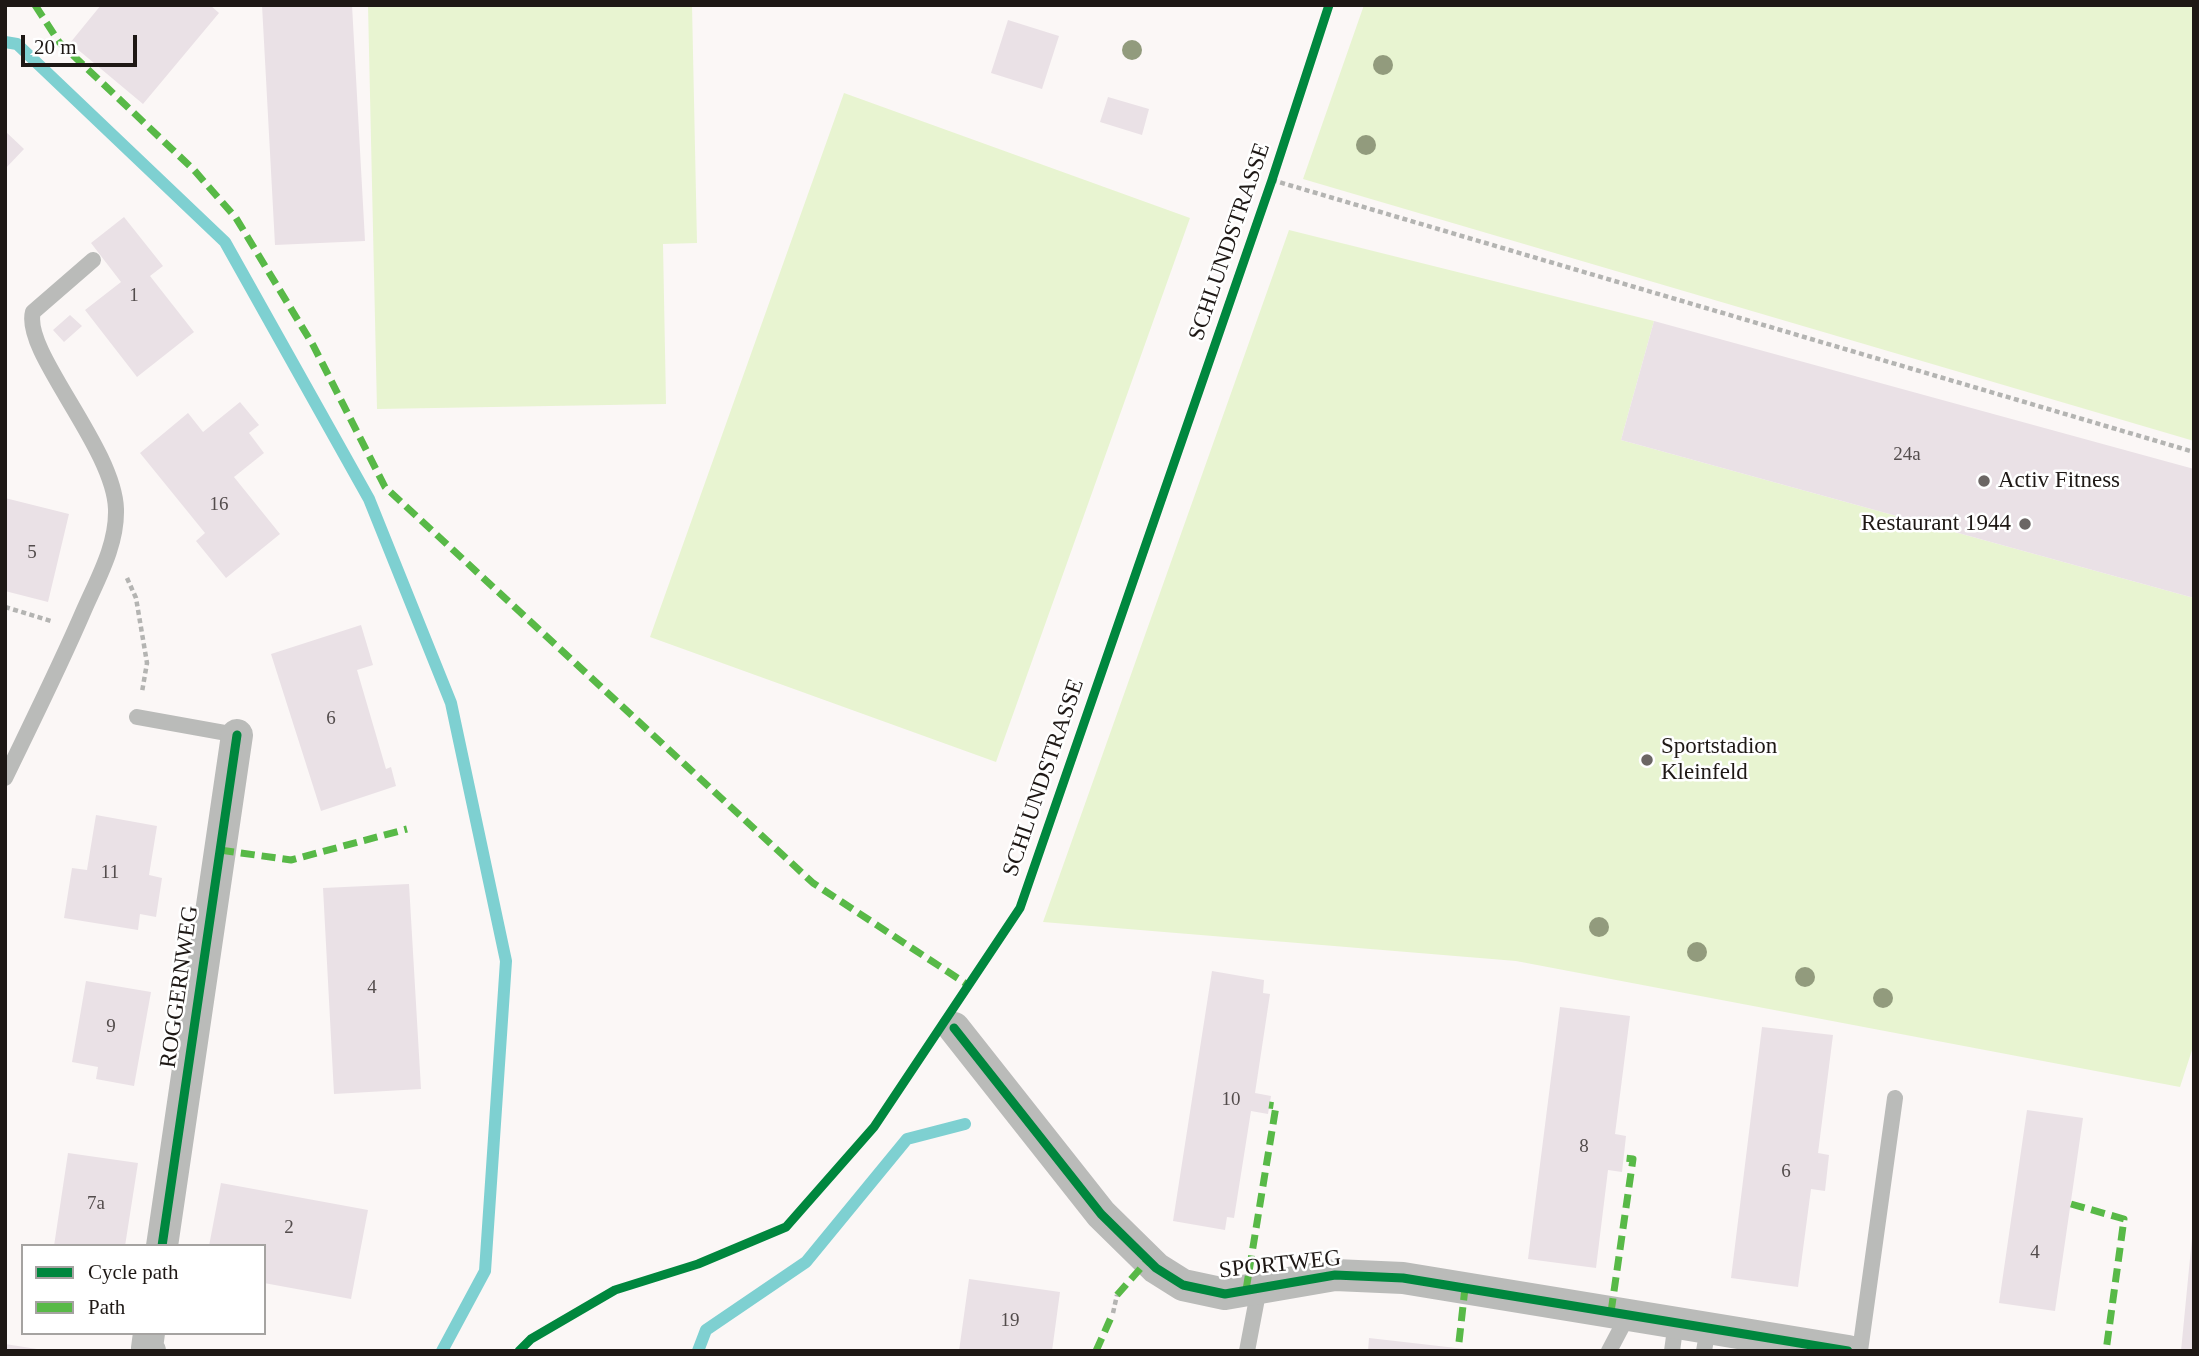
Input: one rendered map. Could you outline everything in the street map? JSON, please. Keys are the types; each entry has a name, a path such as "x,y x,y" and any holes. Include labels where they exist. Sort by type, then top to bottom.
{"street":[{"name":"ROGGERNWEG","path":"162,1244 237,735"},
{"name":"SPORTWEG","path":"954,1028 1101,1214 1156,1268 1183,1285 1200,1291 1225,1294 1335,1275 1403,1278 1628,1315 1674,1337 1847,1351"}],"lane":[{"path":"5,778 76,629 116,531 114,485 103,457 38,347 29,324 33,312 93,260"},
{"path":"137,717 237,735"},
{"path":"1860,1351 1895,1098"},
{"path":"1247,1351 1259,1288"},
{"path":"1609,1351 1628,1315"}],"path":[{"path":"1272,180 2194,452"},
{"path":"104,564 128,579 135,598 147,663 137,717"},
{"path":"5,607 76,629"},
{"path":"1113,1313 1117,1294"}],"green space":[{"path":"368,5 692,5 697,243 663,244 666,404 377,409"},
{"path":"1364,5 2194,5 2194,441 1303,179"},
{"path":"844,93 1190,218 996,762 650,637"},
{"name":"Sportstadion Kleinfeld","path":"1289,230 1654,321 1621,440 2194,598 2194,1044 2180,1087 1516,961 1043,922"}],"building":[{"path":"101,5 210,5 219,13 143,104 70,43"},
{"path":"262,5 352,5 365,241 275,245"},
{"path":"1008,20 1059,36 1042,89 991,73"},
{"path":"1108,97 1149,109 1142,135 1100,122"},
{"path":"5,131 24,149 5,169"},
{"path":"124,217 163,266 150,276 194,332 137,377 85,310 121,282 91,243"},
{"path":"70,315 82,326 64,342 53,330"},
{"path":"1654,321 2194,469 2194,598 1621,440"},
{"path":"240,402 259,425 249,433 264,453 234,477 280,534 226,578 196,541 205,533 140,453 188,413 203,432"},
{"path":"5,498 69,514 48,602 5,591"},
{"path":"361,625 373,665 357,670 386,769 391,767 396,786 321,811 271,654"},
{"path":"96,815 157,826 149,875 162,878 156,917 140,914 138,930 64,918 72,868 87,870"},
{"path":"409,884 421,1089 334,1094 323,888"},
{"path":"1212,971 1264,980 1263,993 1270,994 1255,1093 1271,1096 1268,1114 1251,1111 1234,1218 1227,1217 1225,1230 1173,1221"},
{"path":"86,981 151,992 134,1086 96,1079 98,1067 72,1062"},
{"path":"1560,1007 1630,1016 1615,1134 1626,1136 1622,1172 1608,1170 1596,1268 1528,1259"},
{"path":"1762,1027 1833,1035 1818,1153 1829,1155 1825,1191 1811,1189 1798,1287 1731,1278"},
{"path":"2027,1110 2083,1118 2055,1311 1999,1303"},
{"path":"68,1153 138,1163 125,1244 54,1244"},
{"path":"221,1183 368,1210 351,1299 266,1283 266,1244 209,1244"},
{"path":"2192,1238 2194,1351 2181,1351"},
{"path":"969,1279 1060,1292 1052,1351 959,1351"},
{"path":"1369,1338 1465,1349 1465,1351 1368,1351"},
{"path":"5,1344 37,1349 37,1351 5,1351"}],"waterway":[{"path":"5,42 17,44 225,242 369,499 451,703 506,961 485,1271 442,1351"},
{"path":"698,1351 706,1330 806,1262 907,1139 965,1124"}],"marked path":[{"path":"35,5 59,42 194,170 236,218 313,345 385,487 813,883 968,985"},
{"path":"220,850 291,860 407,829"},
{"path":"1246,1290 1276,1106 1269,1105"},
{"path":"1611,1312 1633,1159 1624,1158"},
{"path":"2071,1204 2124,1219 2106,1351"},
{"path":"1117,1295 1148,1260"},
{"path":"1459,1342 1465,1288"},
{"path":"1096,1351 1113,1313"}],"cycle path":[{"name":"SCHLUNDSTRASSE","path":"519,1351 531,1339 615,1290 698,1264 786,1227 874,1127 1020,908 1272,180 1329,5"},
{"path":"162,1244 237,735"},
{"path":"954,1028 1101,1214 1156,1268 1183,1285 1225,1294 1335,1275 1403,1278 1848,1351"}],"place":[{"name":"Activ Fitness","path":"1984,481"},
{"name":"Restaurant 1944","path":"2025,524"},
{"name":"Sportstadion Kleinfeld","path":"1647,760"}]}
